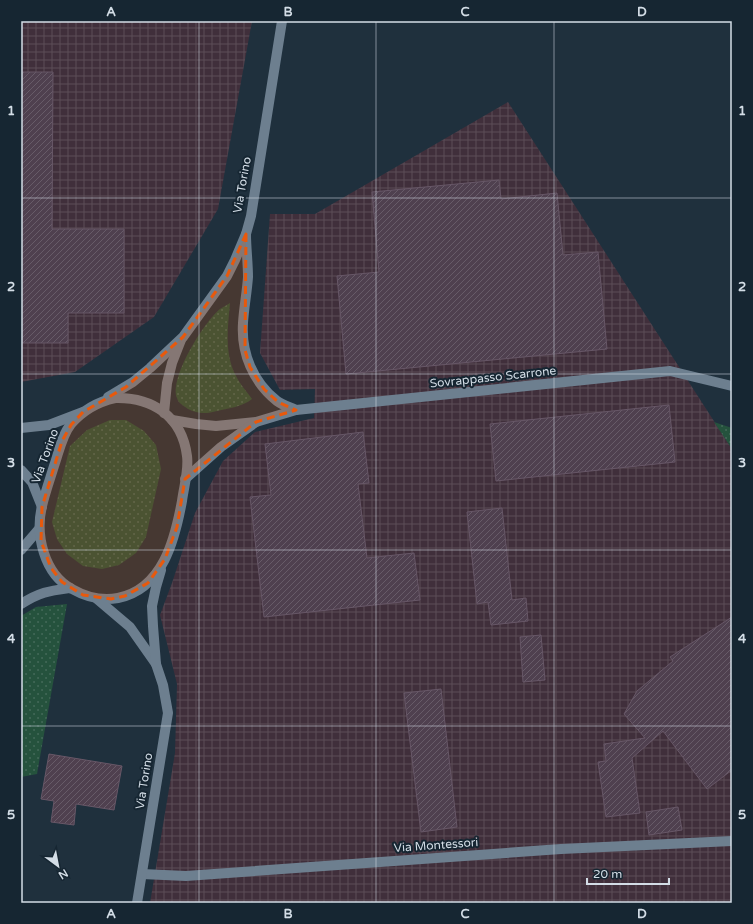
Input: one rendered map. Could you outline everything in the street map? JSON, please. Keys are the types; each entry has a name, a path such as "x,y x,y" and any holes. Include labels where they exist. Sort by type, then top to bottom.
{"street":[{"name":"Via Torino","path":"183,336 227,276 246,234 251,216 282,21"},
{"path":"246,234 248,277 243,324 245,350 250,367 264,389 278,402 296,410"},
{"path":"100,402 133,382 150,368 183,336"},
{"path":"183,336 172,363 167,383 168,416 196,424 216,426 256,422"},
{"name":"Sovrappasso Scarrone","path":"256,422 296,410 670,372 732,386"},
{"name":"Via Torino","path":"115,398 129,398 144,401 157,407 168,416 181,435 187,455 188,467 178,527 158,572 138,591 118,598 97,599 83,595 70,588 62,582 50,568 44,553 40,528 42,507 62,441 70,425 83,412 100,402 115,398"},
{"path":"21,428 49,425 83,412"},
{"path":"185,479 221,447 256,422"},
{"path":"21,470 32,482 42,507"},
{"path":"21,550 40,528"},
{"path":"156,664 152,606 156,587 165,559"},
{"path":"21,604 36,595 48,591 70,588"},
{"path":"97,599 130,627 156,664"},
{"name":"Via Torino","path":"137,903 168,713 163,685 156,664"},
{"name":"Via Montessori","path":"142,874 186,876 561,849 732,841"}],"highlighted area":[{"path":"246,234 245,350 250,367 264,389 278,402 296,410 256,422 185,479 177,527 165,559 148,583 125,596 111,599 83,595 62,582 51,568 41,541 42,507 62,441 71,425 83,412 126,387 183,337 227,276"}],"shaded area":[{"path":"21,21 252,21 218,209 154,317 75,372 21,382"},
{"path":"508,102 732,449 732,903 150,903 175,753 177,684 160,615 195,513 223,461 255,432 314,418 315,389 280,390 260,353 270,214 315,214"}],"green space":[{"path":"230,303 228,321 228,349 232,367 238,379 252,399 240,406 206,413 195,412 181,404 177,398 176,389 178,377 183,364 205,326 220,309"},
{"path":"110,420 126,420 144,431 156,445 161,469 146,537 136,553 119,565 102,569 83,566 67,554 57,539 52,522 70,446 87,430"},
{"path":"714,422 732,428 732,449"},
{"path":"67,604 37,774 21,777 21,616 36,607"}],"building":[{"path":"21,72 53,72 52,229 124,229 124,313 68,313 68,343 21,343"},
{"path":"499,180 501,199 557,193 563,255 598,252 607,349 346,374 337,276 379,272 372,192"},
{"path":"669,405 675,462 496,481 490,424"},
{"path":"363,432 369,483 358,484 367,558 414,553 420,600 264,617 250,497 271,495 265,444"},
{"path":"502,508 512,600 526,598 528,621 491,625 488,602 477,604 467,512"},
{"path":"732,617 732,770 707,789 663,731 632,758 640,813 606,817 598,762 606,761 604,744 645,738 624,714 637,691 673,661 670,657"},
{"path":"541,635 545,680 523,682 520,637"},
{"path":"441,689 457,827 421,832 404,693"},
{"path":"49,754 122,766 114,810 76,804 74,825 51,822 54,801 41,799"},
{"path":"678,807 682,830 649,835 646,812"}]}
